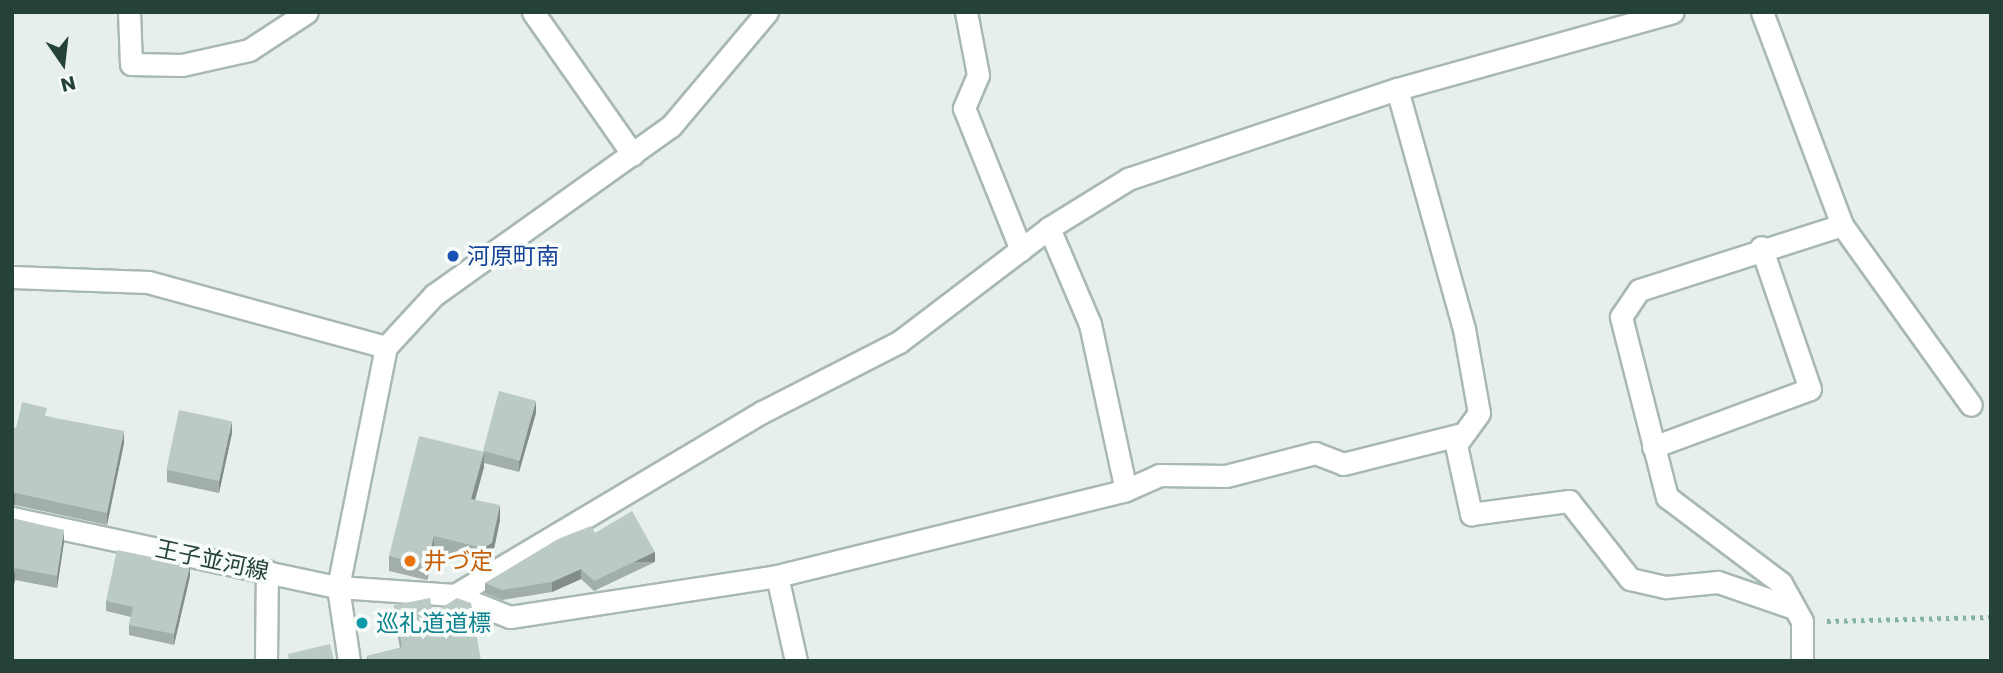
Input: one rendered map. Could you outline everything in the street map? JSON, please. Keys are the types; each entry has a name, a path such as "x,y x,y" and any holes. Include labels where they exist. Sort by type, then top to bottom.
{"street":[{"path":"129,12 131,64 182,65 249,50 307,12"},
{"path":"533,12 634,155"},
{"path":"349,661 338,587 386,347 434,295 634,155 671,126 767,12"},
{"path":"966,12 978,75 964,108 1021,250"},
{"path":"455,595 762,412 899,342 1049,228 1128,179 1397,89 1646,14 1672,12"},
{"path":"1762,12 1842,225 1971,405"},
{"path":"1397,89 1464,329 1479,413 1456,445 1471,514 1569,501 1630,579 1666,587 1718,582 1798,615"},
{"path":"1802,661 1798,615 1780,583 1667,498 1621,317 1639,290 1761,247 1842,225"},
{"path":"1049,228 1090,324 1126,490"},
{"path":"1653,447 1810,389 1761,247"},
{"path":"12,277 148,282 386,347"},
{"name":"王子並河線","path":"12,518 338,587 455,595 510,617 777,576 1126,490 1159,475 1226,477 1315,453 1343,464 1462,434"},
{"path":"267,571 267,661"},
{"path":"777,576 796,661"}],"path":[{"path":"1798,615 1991,617"}],"building":[{"path":"499,391 536,401 520,461 483,451"},
{"path":"22,402 47,408 45,416 124,431 107,513 12,494 12,427 16,428"},
{"path":"179,410 232,421 219,481 166,470"},
{"path":"419,436 484,452 471,499 500,505 492,543 483,548 434,536 427,565 389,556"},
{"path":"632,511 655,552 594,581 581,569 552,582 502,590 485,583 558,539 591,526 595,533"},
{"path":"12,518 64,530 57,576 15,568 12,583"},
{"path":"117,550 190,565 174,634 129,625 133,607 106,601"},
{"path":"430,598 433,613 457,598 471,603 481,661 368,661 367,656 402,647 394,605"},
{"path":"330,644 334,661 289,661 288,654"}],"place":[{"name":"河原町南","path":"453,256"},
{"name":"井づ定","path":"410,561"},
{"name":"巡礼道道標","path":"362,623"}]}
